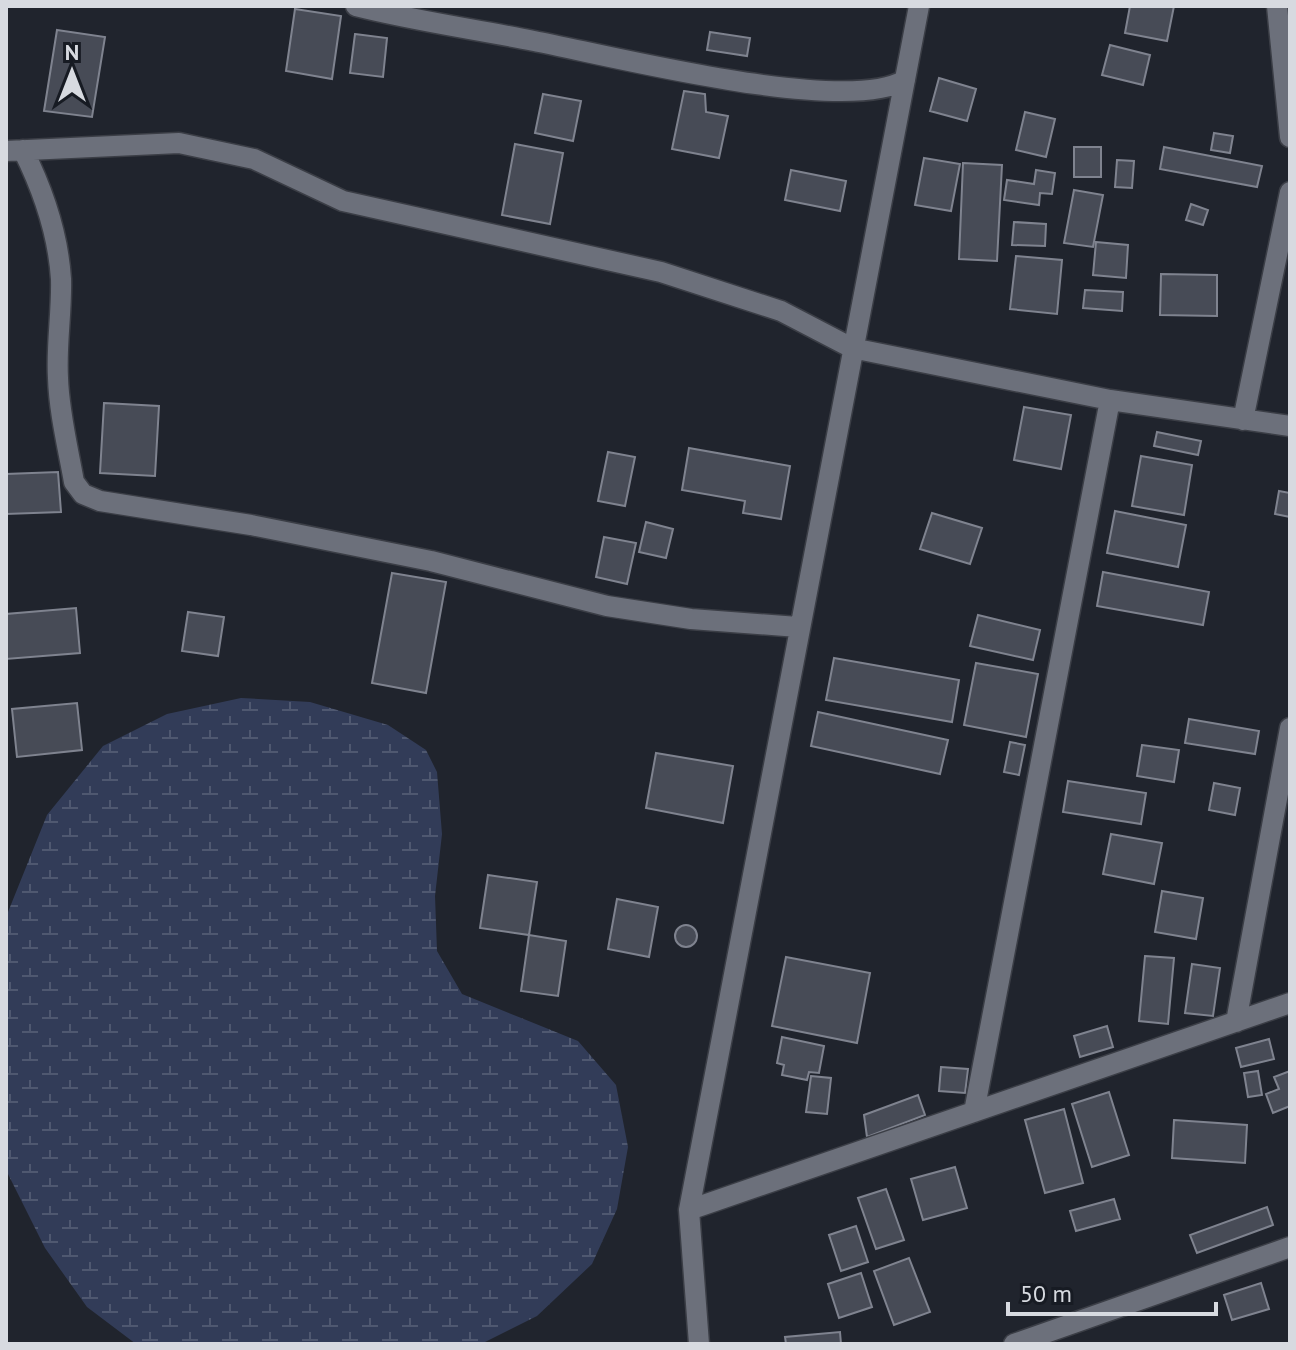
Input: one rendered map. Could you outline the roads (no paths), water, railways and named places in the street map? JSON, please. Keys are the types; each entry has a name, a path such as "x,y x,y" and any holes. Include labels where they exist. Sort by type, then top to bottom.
{"street":[{"path":"356,6 616,59 790,89 856,89 897,85 905,80"},
{"path":"699,1344 689,1210 919,6"},
{"path":"1277,6 1290,137"},
{"path":"14,151 179,143 254,159 343,201 661,272 781,311 852,348 1110,400 1290,426"},
{"path":"14,151 41,186 56,235 61,282 56,339 58,384 74,482 83,494 100,501 251,525 431,561 607,606 691,619 798,627"},
{"path":"1243,420 1290,192"},
{"path":"974,1112 1110,400"},
{"path":"1236,1022 1290,728"},
{"path":"689,1210 1290,1003"},
{"path":"1014,1344 1290,1247"}]}
